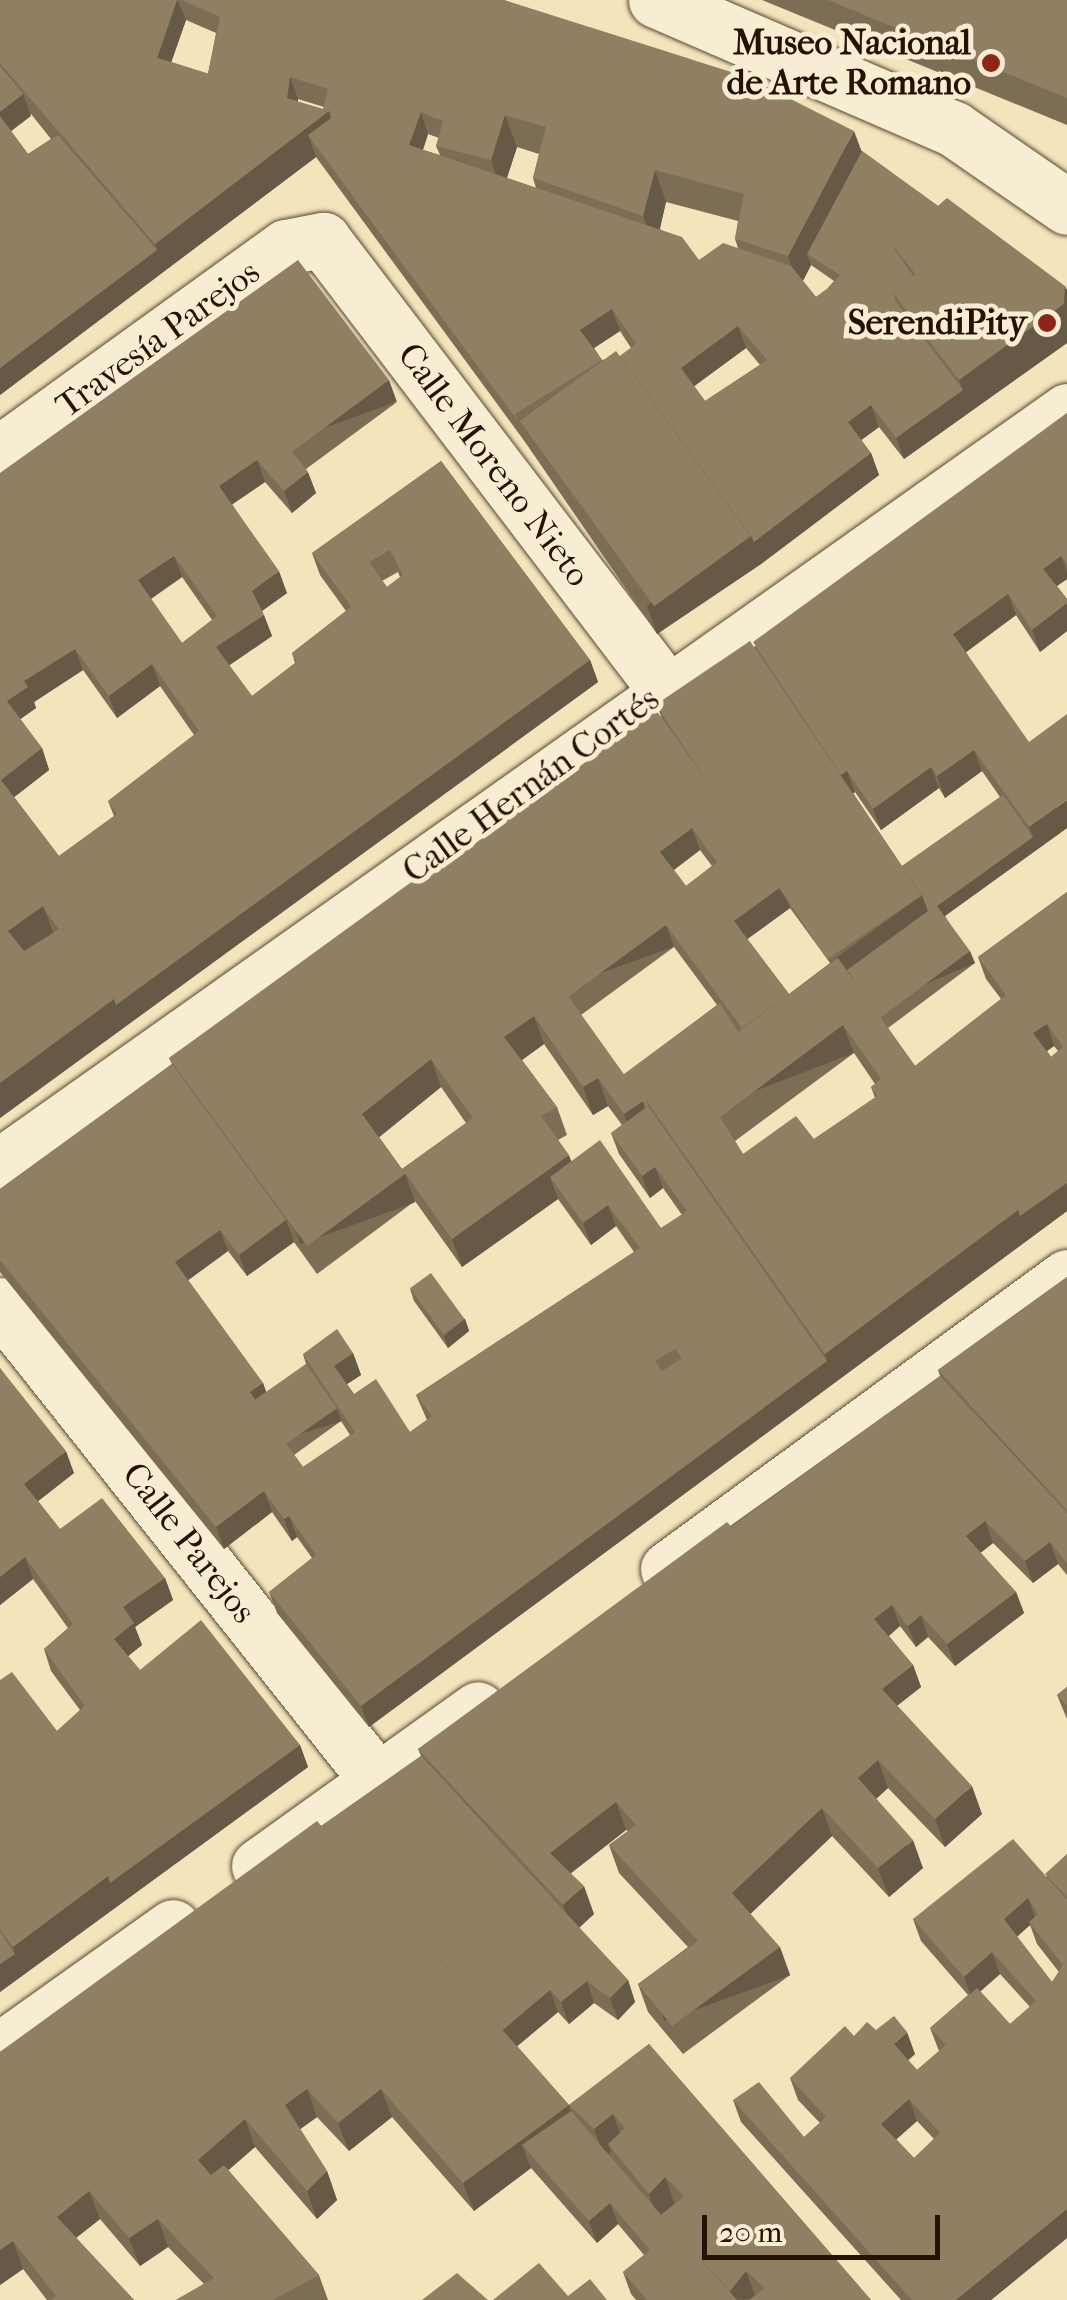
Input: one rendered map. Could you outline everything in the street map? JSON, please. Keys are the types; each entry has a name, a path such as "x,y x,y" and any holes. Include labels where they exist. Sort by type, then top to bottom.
{"street":[{"path":"656,0 954,129 1067,207"},
{"name":"Travesía Parejos","path":"0,453 286,247 323,240"},
{"name":"Calle Moreno Nieto","path":"323,240 665,689"},
{"name":"Calle Hernán Cortés","path":"0,1166 665,689 1067,410"},
{"path":"625,1600 1067,1277"},
{"name":"Calle Parejos","path":"0,1305 378,1781"},
{"path":"0,2050 515,1682"}],"building":[{"path":"0,0 177,0 157,58 0,9"},
{"path":"182,0 477,0 443,121 421,112 409,145 682,237 699,260 723,243 791,266 816,297 890,243 914,277 892,292 896,302 963,390 896,438 871,405 848,422 871,453 754,542 620,356 636,344 612,309 580,330 602,360 515,414 517,420 308,135 331,118 329,111 323,109 328,89 290,77 287,98 208,74 220,17","holes":["738,326 767,360 705,401 681,368"]},
{"path":"477,0 504,0 747,77 854,131 788,256 735,239 744,194 655,170 643,216 533,178 546,127 505,115 491,160 436,146"},
{"name":"Museo Nacional de Arte Romano","path":"828,0 1067,0 1067,98"},
{"path":"0,9 329,111 155,244 0,63"},
{"path":"0,66 23,94 0,112"},
{"path":"0,116 28,154 58,135 157,250 0,368"},
{"path":"862,151 938,206 893,245 896,252 890,243 827,289 840,275 807,254"},
{"path":"947,198 1065,286 1064,304 959,380 892,292 916,275 893,245"},
{"path":"298,260 389,380 292,452 308,472 284,491 257,460 219,486 279,571 252,591 264,615 216,647 252,696 297,662 292,653 351,607 312,553 441,461 590,660 116,1005 0,849 0,473","holes":["390,550 403,575 387,587 369,562","174,556 217,616 182,643 138,580","75,649 109,696 152,664 199,731 108,801 117,814 59,856 1,780 42,748 7,701 28,687 24,681"]},
{"path":"616,351 751,536 654,606 520,421"},
{"path":"1067,413 1067,564 1061,556 1043,569 1067,603 1032,630 1008,594 953,634 1029,742 1067,714 1067,800 1029,827 974,750 937,776 931,767 873,809 847,771 841,775 753,642"},
{"path":"750,641 922,896 827,959 655,705"},
{"path":"656,710 782,886 734,921 789,994 742,1028 666,925 568,997 465,851","holes":["692,828 717,862 686,886 660,852"]},
{"path":"1003,795 1033,837 937,906 970,951 880,1018 847,970 928,911 902,866"},
{"path":"461,846 643,1101 624,1114 598,1078 583,1087 534,1016 504,1037 557,1107 541,1116 569,1155 452,1239 402,1169 473,1118 431,1059 362,1114 405,1174 307,1246 169,1058"},
{"path":"0,849 43,906 8,931 24,951 61,928 114,999 0,1083"},
{"path":"1067,892 1067,1183 1020,1216 915,1066 1006,995 978,957","holes":["1047,1024 1063,1047 1051,1057 1033,1033"]},
{"path":"838,958 1018,1210 825,1354 646,1100","holes":["843,1025 881,1079 871,1087 877,1096 814,1139 796,1116 743,1154 720,1117"]},
{"path":"720,1003 738,1032 646,1100 645,1108 624,1074"},
{"path":"172,1064 286,1220 239,1255 220,1230 175,1262 263,1383 250,1392 303,1467 355,1432 303,1354 337,1329 353,1353 334,1366 354,1394 376,1379 410,1432 432,1416 416,1395 640,1248 608,1205 583,1223 550,1177 600,1140 661,1228 687,1211 655,1167 642,1176 611,1133 648,1106 827,1361 361,1706 269,1592 316,1555 289,1516 284,1519 264,1491 216,1527 0,1260 0,1189","holes":["675,1349 682,1358 662,1371 655,1361"]},
{"path":"431,1273 465,1319 443,1334 410,1288"},
{"path":"1067,1277 1067,1510 938,1370"},
{"path":"306,1364 337,1408 286,1444 255,1400"},
{"path":"0,1368 66,1451 24,1484 60,1529 102,1498 165,1578 123,1607 134,1623 114,1639 140,1670 201,1620 300,1745 110,1883 0,1720 0,1680 12,1672 57,1731 85,1706 44,1649 73,1624 25,1557 0,1577"},
{"path":"940,1376 1067,1513 1067,1563 1050,1542 1025,1561 985,1521 966,1536 1016,1592 947,1644 921,1615 908,1626 892,1605 874,1619 913,1665 882,1689 731,1527"},
{"path":"727,1522 972,1786 935,1819 878,1760 858,1778 913,1840 878,1868 822,1808 732,1893 780,1947 672,2026 638,1984 698,1941 609,1845 636,1825 616,1802 550,1853 584,1886 563,1905 418,1749"},
{"path":"1067,1687 1067,1706 1057,1695"},
{"path":"0,1720 108,1876 13,1947 0,1929"},
{"path":"421,1756 628,1980 610,1998 587,1981 561,2002 550,1990 503,2030 321,1826"},
{"path":"317,1821 569,2105 463,2183 381,2089 338,2123 307,2089 285,2105 327,2171 307,2191 245,2119 198,2160 211,2175 224,2165 319,2275 273,2300 176,2300 214,2278 158,2219 129,2238 89,2191 57,2217 134,2300 51,2300 56,2296 13,2241 0,2250 0,2052"},
{"path":"1013,1839 1067,1900 1067,2209 956,2300 912,2300 733,2100 759,2082 804,2137 826,2117 790,2078 845,2026 854,2036 867,2022 876,2030 894,2016 907,2032 894,2044 917,2070 946,2045 930,2028 977,1988 1010,2024 1036,2001 992,1952 964,1977 913,1919","holes":["1028,1898 1038,1914 1029,1922 1063,1965 1052,1982 1004,1919","909,2099 940,2133 914,2158 881,2124"]},
{"path":"1067,1854 1067,1897 1045,1874"},
{"path":"0,1932 15,1954 0,1964"},
{"path":"649,2044 871,2300 749,2300 765,2288 746,2271 730,2291 661,2215 684,2196 665,2177 649,2194 608,2144 625,2128 613,2114 594,2129 569,2105"},
{"path":"571,2111 737,2300 647,2300 623,2272 650,2250 610,2203 589,2221 522,2145"},
{"path":"539,2263 568,2296 590,2279 607,2300 493,2300"},
{"path":"457,2273 488,2300 422,2300"}],"place":[{"name":"Museo Nacional de Arte Romano","path":"991,63"},
{"name":"SerendiPity","path":"1047,323"}]}
